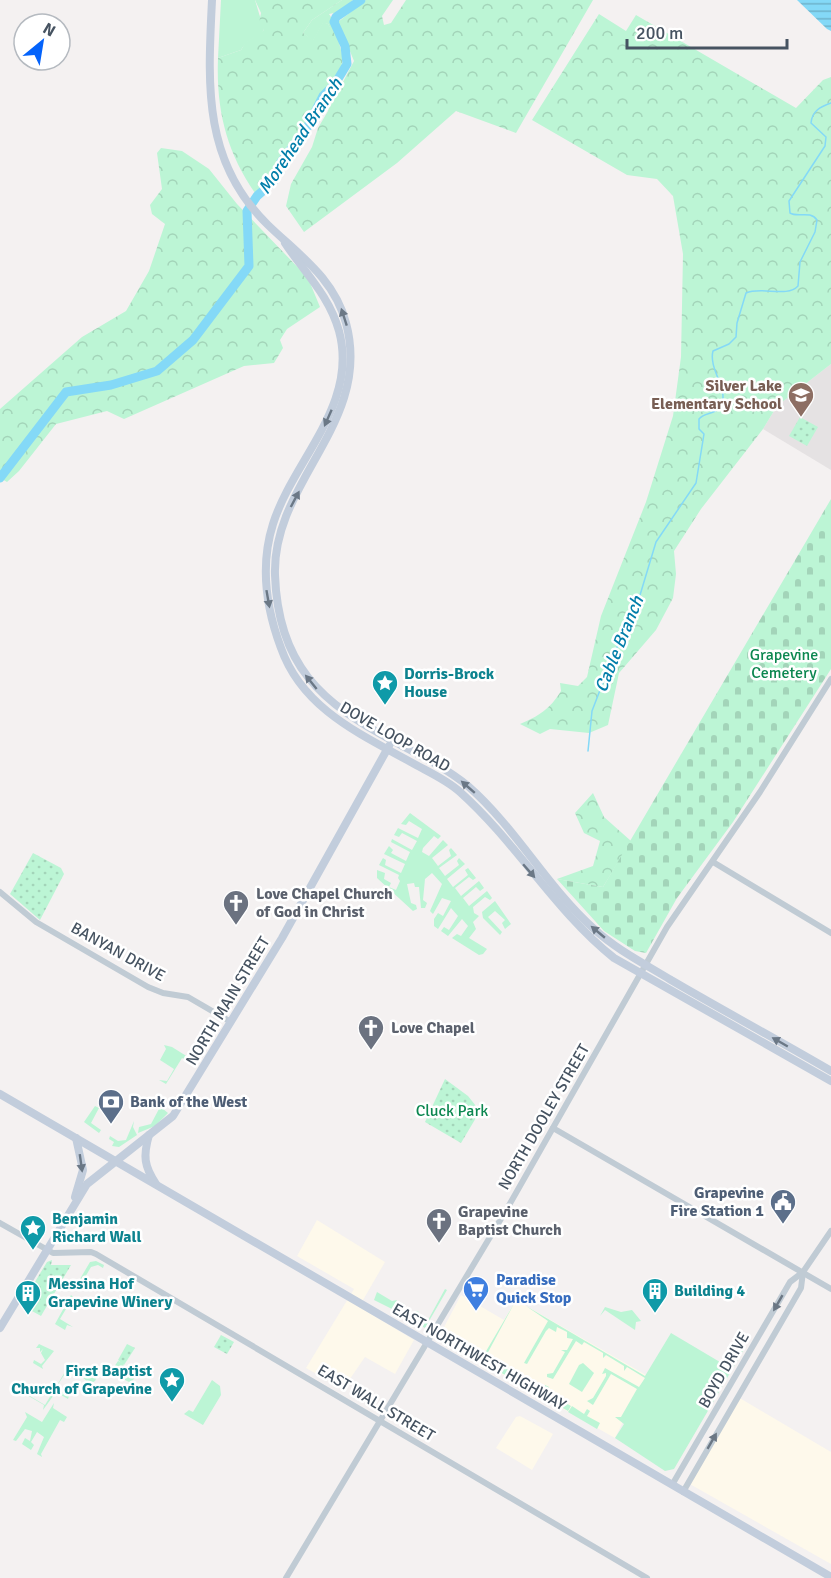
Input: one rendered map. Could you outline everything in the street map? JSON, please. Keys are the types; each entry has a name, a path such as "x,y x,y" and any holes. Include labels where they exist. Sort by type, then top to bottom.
{"main road":[{"name":"DOVE LOOP ROAD","path":"212,0 209,97 213,125 222,151 245,197 312,277 331,309 340,335 342,362 330,413 273,524 265,563 269,605 281,649 302,687 332,716 460,792 586,936 615,958 831,1081"},
{"name":"DOVE LOOP ROAD","path":"282,239 296,248 318,271 334,294 345,320 350,362 346,393 338,419 281,528 275,564 278,603 294,655 315,688 337,708 465,784 591,926 646,965 831,1071"},
{"name":"NORTH MAIN STREET","path":"75,1201 92,1179 173,1116 282,938 392,740"},
{"name":"EAST NORTHWEST HIGHWAY","path":"0,1094 831,1576"},
{"path":"149,1135 144,1157 148,1171 157,1185"},
{"path":"0,1328 75,1201 83,1170 76,1138"}],"street":[{"path":"831,679 713,862 782,906 831,933"},
{"name":"NORTH DOOLEY STREET","path":"286,1578 427,1343 681,904 713,862"},
{"name":"BANYAN DRIVE","path":"0,892 36,922 148,987 163,993 188,997 231,1022"},
{"path":"553,1128 831,1288"},
{"path":"0,1223 46,1248"},
{"name":"BOYD DRIVE","path":"672,1485 790,1282 803,1272 831,1231"},
{"name":"EAST WALL STREET","path":"46,1248 53,1253 91,1252 648,1578"},
{"name":"BOYD DRIVE","path":"683,1492 801,1288 803,1272"},
{"path":"758,1338 766,1350"},
{"path":"752,1348 766,1350"}],"shaded area":[{"name":"Silver Lake Elementary School","path":"831,364 831,470 763,429 777,406"},
{"path":"317,1220 385,1262 359,1307 414,1340 395,1374 365,1357 343,1389 306,1368 354,1289 297,1256"},
{"path":"461,1295 504,1320 516,1300 646,1375 615,1438 508,1378 444,1338 441,1333"},
{"path":"738,1397 831,1452 831,1564 688,1483"},
{"path":"520,1416 553,1434 532,1470 496,1448 516,1417"}],"green space":[{"path":"221,0 255,0 264,30 246,43 241,50 218,58"},
{"path":"255,0 342,0 312,20 303,33 313,40 323,22 328,24 338,39 343,58 341,68 316,102 313,116 287,147 272,180 255,193 237,161 225,129 219,95 218,58 241,50 245,43 264,30 259,23 261,13"},
{"path":"342,0 353,0 339,12 329,14 340,45 328,24 323,23 313,41 303,33 312,20"},
{"path":"366,0 393,0 382,16 384,25 391,23 406,0 593,0 516,133 456,111 397,163 304,232 286,206 291,184 312,147 318,128 328,111 331,96 343,82 354,61 338,22"},
{"path":"599,14 626,31 636,15 796,108 823,80 831,77 831,364 777,406 763,429 701,509 674,551 676,574 673,598 656,630 619,673 608,725 589,733 550,729 540,734 520,724 548,707 561,691 560,683 578,686 587,677 601,616 646,502 673,416 681,357 683,254 673,196 657,179 627,175 532,120"},
{"path":"161,148 182,151 209,169 237,204 308,278 320,307 287,329 280,340 283,348 274,363 244,366 124,419 107,411 56,424 19,471 7,482 0,478 0,409 82,337 126,311 149,271 165,224 152,214 150,205 162,189 157,153"},
{"path":"800,417 818,427 807,446 789,436"},
{"name":"Grapevine Cemetery","path":"831,499 831,669 733,822 677,898 646,953 635,951 604,931 557,879 603,887"},
{"path":"593,793 604,817 631,841 603,887 557,879 593,866 600,841 584,833 575,813"},
{"path":"410,813 441,836 438,839 434,836 422,852 429,856 443,840 448,845 432,858 438,866 451,856 449,850 451,848 457,855 439,868 445,876 459,865 457,861 459,858 465,864 447,879 453,887 468,875 465,870 468,868 476,878 473,880 469,877 455,888 461,896 479,881 484,888 480,891 476,887 463,898 469,906 487,891 492,898 490,900 485,897 473,907 474,913 479,916 473,922 476,929 469,938 487,949 483,954 479,955 452,938 457,934 461,936 468,926 462,919 448,936 441,931 444,927 449,930 458,916 451,908 438,929 434,926 434,919 438,913 443,916 451,901 442,898 433,914 430,911 442,884 432,873 425,879 423,900 427,903 425,908 421,908 419,887 415,887 414,883 407,884 411,903 416,905 417,909 413,911 377,878 377,870 385,873 384,879 391,883 389,887 396,890 400,881 399,875 379,865 383,858 386,860 385,865 401,873 405,864 384,854 389,846 393,850 391,853 406,861 410,852 391,842 392,839 412,850 417,841 402,833 399,837 394,835 398,828 418,838 422,829 409,821 406,825 401,824"},
{"path":"33,853 61,868 64,874 40,920 10,894"},
{"path":"495,901 511,924 505,929 502,923 505,920 495,911 488,917 502,932 500,935 483,918 482,912"},
{"path":"164,1045 188,1057 187,1061 182,1058 166,1084 159,1080 167,1081 174,1069 160,1060 166,1049"},
{"name":"Cluck Park","path":"445,1079 468,1096 480,1111 461,1143 425,1122"},
{"path":"157,1104 168,1113 155,1126 138,1133 139,1127 151,1124 160,1107"},
{"path":"95,1106 99,1108 91,1123 101,1130 99,1133 84,1122"},
{"path":"134,1121 133,1127 137,1135 119,1147 112,1146 114,1142 109,1139 110,1136 118,1141 126,1140"},
{"path":"52,1260 51,1265 71,1265 41,1316 21,1305 47,1262"},
{"path":"96,1261 104,1265 103,1268 98,1265 91,1267 81,1284 84,1287 83,1290 77,1289 77,1284 90,1262"},
{"path":"445,1289 447,1290 425,1328 397,1313 404,1303 404,1309 413,1314 416,1311 419,1312 417,1316 427,1322"},
{"path":"377,1292 392,1301 397,1300 392,1309 374,1300"},
{"path":"71,1295 76,1300 72,1299 60,1319 73,1327 67,1325 65,1330 55,1324"},
{"path":"515,1302 486,1356 497,1363 494,1369 477,1359 485,1353"},
{"path":"526,1306 645,1376 671,1333 730,1368 739,1354 735,1352 737,1349 744,1349 674,1469 665,1471 615,1438 624,1424 615,1417 621,1417 637,1389 611,1374 593,1405 587,1401 593,1398 606,1376 606,1373 602,1374 605,1368 639,1387 645,1378 627,1367 624,1371 624,1366 606,1355 603,1358 603,1353 584,1342 582,1345 576,1341 553,1379 547,1377 547,1374 553,1373 565,1352 561,1350 567,1350 573,1339 567,1338 567,1332 557,1327 556,1332 549,1328 527,1364 524,1363 548,1321"},
{"path":"605,1307 621,1312 632,1310 641,1321 636,1322 635,1330 605,1310 600,1316"},
{"path":"221,1335 234,1342 227,1354 214,1347"},
{"path":"39,1344 54,1351 42,1366 43,1369 33,1363 34,1360 41,1364 45,1360 41,1353 43,1349 40,1352 40,1348 36,1348"},
{"path":"127,1344 135,1348 124,1365 118,1360"},
{"path":"118,1361 123,1363 125,1374 135,1377 131,1383 111,1373 113,1368 123,1373 114,1367"},
{"path":"71,1362 79,1367 74,1376 66,1372 55,1389 62,1393 66,1387 70,1393 68,1399 56,1392 43,1410 44,1405 20,1391 15,1394 12,1391 13,1386 45,1405"},
{"path":"583,1363 594,1373 582,1392 569,1384 579,1365"},
{"path":"498,1364 518,1375 515,1381 495,1369"},
{"path":"82,1369 97,1377 95,1381 90,1384 78,1373"},
{"path":"534,1379 534,1383 543,1388 545,1385 549,1387 546,1392 571,1406 568,1411 533,1391"},
{"path":"212,1380 220,1386 221,1395 203,1425 184,1414 189,1410 193,1412"},
{"path":"54,1403 53,1408 67,1417 64,1422 60,1420 41,1454 42,1457 37,1454 44,1437 37,1432 31,1442 34,1445 31,1450 22,1444 25,1438 30,1441 32,1431 25,1429 16,1441 13,1440 27,1417 25,1412 42,1422"},
{"path":"572,1406 584,1414 587,1409 590,1411 587,1416 600,1423 597,1429 568,1412"}],"water":[{"path":"797,0 831,0 831,31 827,29"}],"waterway":[{"name":"Morehead Branch","path":"0,478 66,392 111,385 157,371 193,340 249,266 247,211 257,196 273,182 281,162 307,128 323,96 335,84 347,64 345,46 334,22 336,17 361,0"},
{"name":"Cable Branch","path":"588,751 592,711 615,651 634,615 656,542 696,483 704,434 699,429 699,419 718,410 723,401 712,358 713,351 729,344 736,337 737,323 746,293 752,291 781,292 798,286 800,262 815,232 817,220 811,215 790,213 789,201 825,146 826,137 811,123 813,115 820,108 831,103"}],"place":[{"name":"Silver Lake Elementary School","path":"801,418"},
{"name":"Dorris-Brock House","path":"385,706"},
{"name":"Love Chapel Church of God in Christ","path":"236,926"},
{"name":"Love Chapel","path":"371,1051"},
{"name":"Bank of the West","path":"111,1125"},
{"name":"Grapevine Fire Station 1","path":"783,1225"},
{"name":"Grapevine Baptist Church","path":"439,1244"},
{"name":"Benjamin Richard Wall","path":"33,1251"},
{"name":"Paradise Quick Stop","path":"476,1312"},
{"name":"Building 4","path":"655,1314"},
{"name":"Messina Hof Grapevine Winery","path":"28,1316"},
{"name":"First Baptist Church of Grapevine","path":"172,1403"}]}
